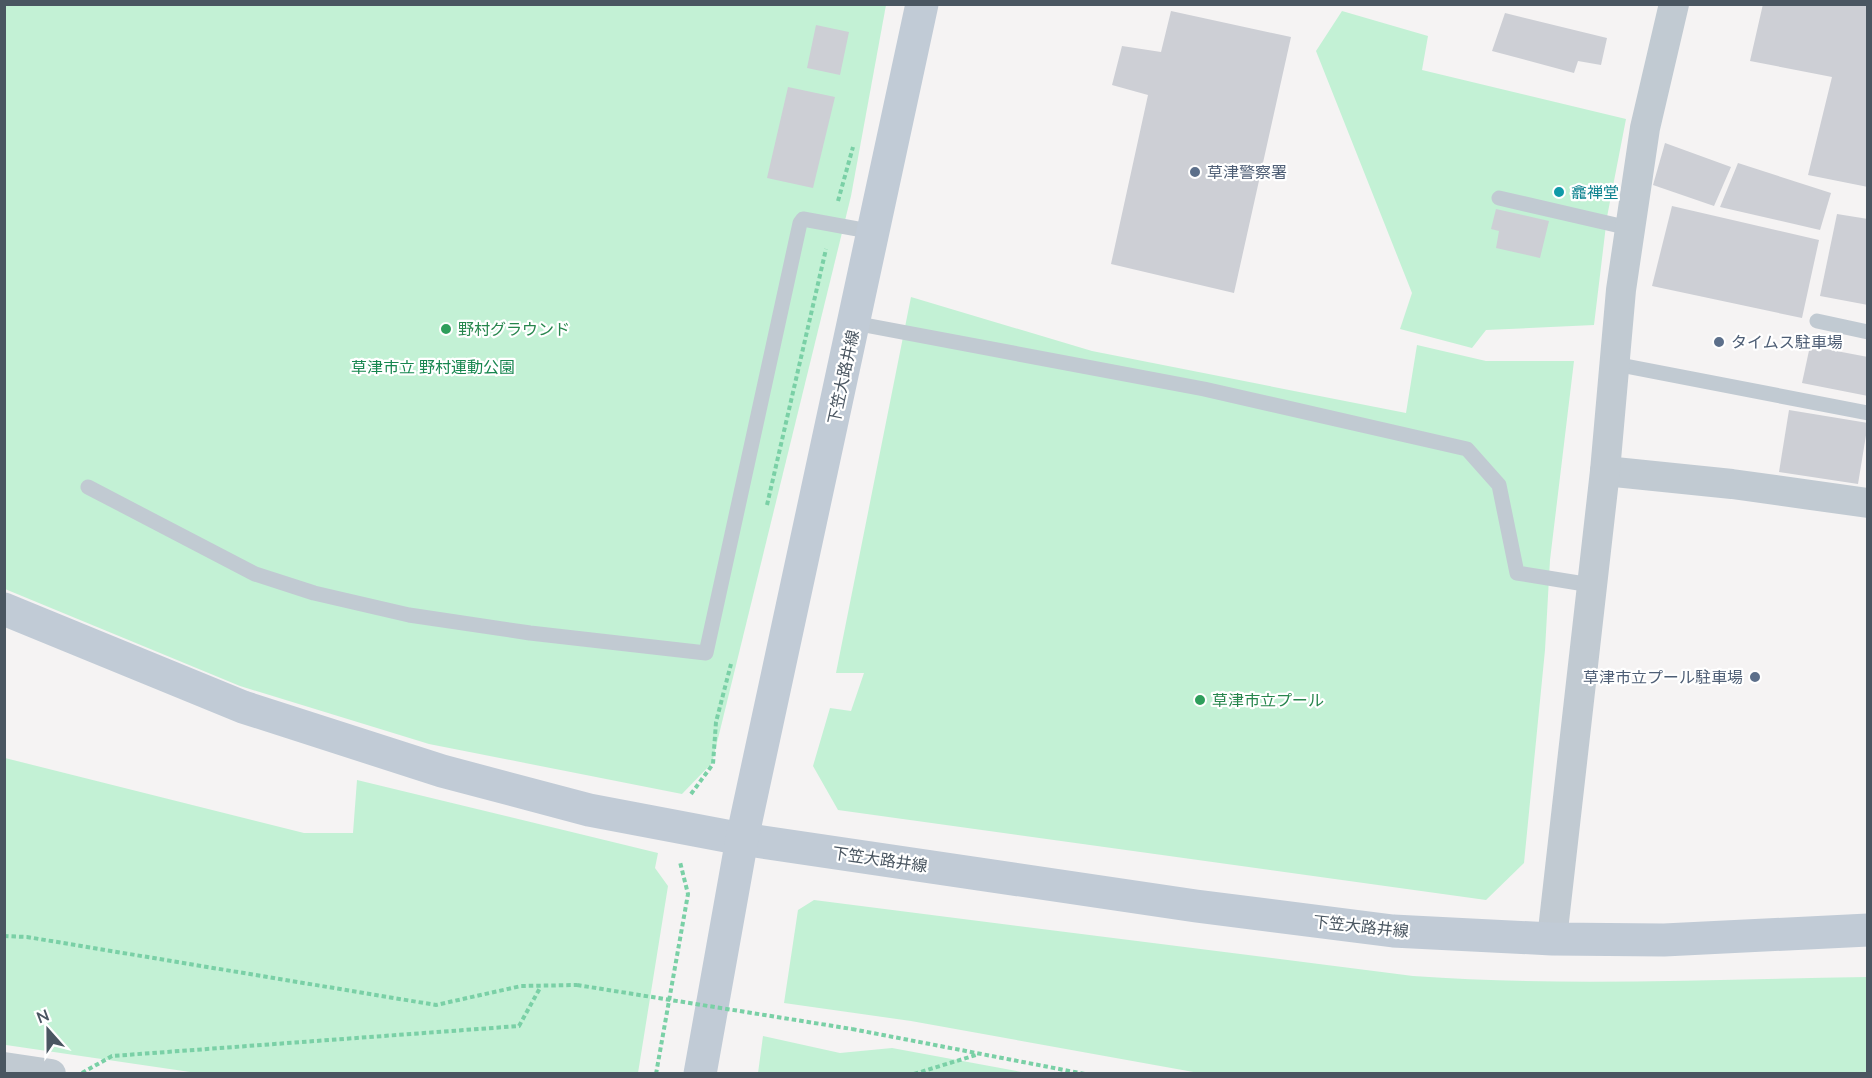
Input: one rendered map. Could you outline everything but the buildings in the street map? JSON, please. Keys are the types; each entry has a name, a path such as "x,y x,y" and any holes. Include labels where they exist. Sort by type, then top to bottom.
{"main road":[{"name":"下笠大路井線","path":"922,4 742,839 1196,906 1393,931 1552,939 1664,940 1868,930"},
{"path":"4,609 243,707 442,771 589,810 742,839 700,1074"}],"street":[{"path":"1552,939 1605,471 1629,228 1646,128 1674,4"},
{"path":"1605,471 1732,484 1868,503"},
{"path":"4,1067 51,1074"}],"lane":[{"path":"1499,198 1629,228"},
{"path":"88,487 255,574 314,593 409,615 530,633 706,652 800,222 803,219 873,232"},
{"path":"1817,321 1868,332"},
{"path":"854,323 1204,389 1467,450 1499,485 1517,573 1592,585"},
{"path":"1615,364 1868,413"}],"path":[{"path":"765,516 832,224"},
{"path":"656,1074 688,894 678,855 688,798 713,764 716,722 732,656"},
{"path":"4,936 38,939 436,1005 521,987 577,985 852,1029 977,1055 1085,1074"},
{"path":"81,1074 112,1056 519,1026 540,988"},
{"path":"914,1074 977,1055"}],"green space":[{"name":"草津市立 野村運動公園","path":"5,5 886,5 851,196 712,763 682,794 429,744 240,686 5,589"},
{"path":"1342,11 1428,36 1422,70 1626,119 1607,217 1594,325 1486,330 1472,348 1400,329 1412,293 1316,51"},
{"name":"草津市立プール","path":"911,297 1092,351 1406,413 1417,345 1486,361 1574,361 1550,560 1545,650 1524,863 1486,900 838,810 813,766 830,708 851,711 864,673 836,673"},
{"path":"5,758 304,833 353,833 357,780 658,853 655,868 668,886 638,1073 197,1073 6,1045"},
{"path":"814,900 1413,976 1583,982 1867,977 1867,1073 1199,1073 911,1021 784,1003 798,910"},
{"path":"763,1036 840,1053 892,1048 1027,1073 758,1073"}],"place":[{"name":"草津警察署","path":"1195,172"},
{"name":"龕禅堂","path":"1559,192"},
{"name":"野村グラウンド","path":"446,329"},
{"name":"タイムス駐車場","path":"1719,342"},
{"name":"草津市立プール駐車場","path":"1755,677"},
{"name":"草津市立プール","path":"1200,700"}]}
